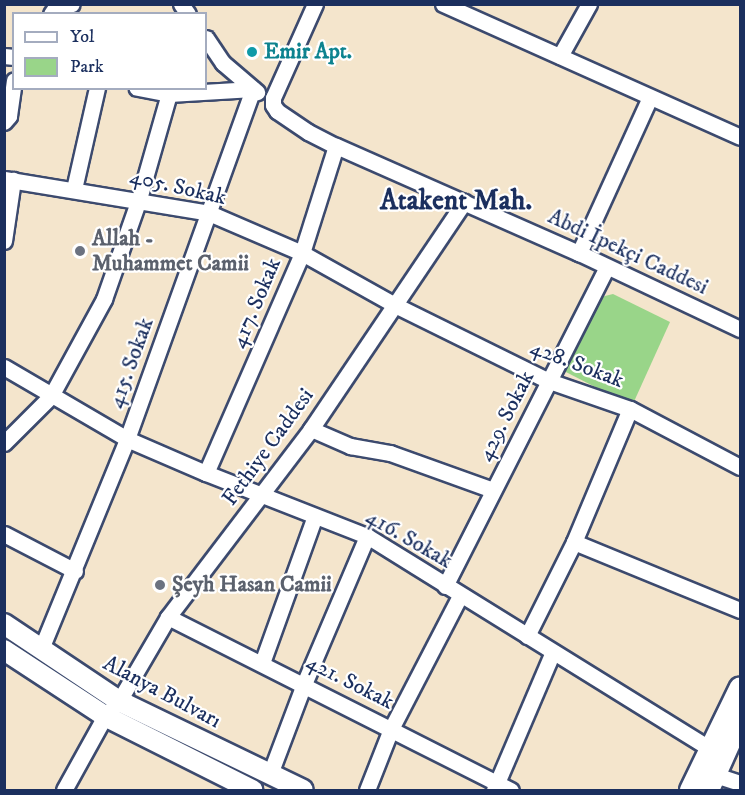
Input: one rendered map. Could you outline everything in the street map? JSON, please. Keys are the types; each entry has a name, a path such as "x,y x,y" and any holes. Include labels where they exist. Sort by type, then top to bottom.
{"main road":[{"name":"Alanya Bulvarı","path":"4,624 119,701 303,790"},
{"name":"Alanya Bulvarı","path":"4,650 105,716 252,790"},
{"path":"712,768 741,687"},
{"path":"690,790 712,768 741,721"}],"street":[{"path":"52,12 55,8 72,4"},
{"path":"273,105 287,63 315,4"},
{"path":"443,4 741,138"},
{"path":"560,56 589,4"},
{"name":"Abdi İpekçi Caddesi","path":"207,39 223,63 308,132 741,329"},
{"path":"148,90 169,94 253,89"},
{"name":"415. Sokak","path":"41,649 75,571 127,439 253,89"},
{"path":"4,122 9,116 13,90"},
{"path":"74,189 97,90"},
{"path":"8,435 51,396 104,299 139,199 169,94"},
{"path":"579,254 650,97"},
{"name":"417. Sokak","path":"206,473 302,253 336,146"},
{"path":"4,241 9,179"},
{"name":"405. Sokak","path":"9,179 139,199 209,213 302,253 395,305"},
{"name":"Fethiye Caddesi","path":"64,790 105,716 119,701 168,617 312,429 464,202"},
{"name":"429. Sokak","path":"446,586 606,268"},
{"name":"428. Sokak","path":"395,305 549,381 630,409 741,467"},
{"name":"416. Sokak","path":"4,367 127,439 206,473 367,536 553,652 712,768 741,783"},
{"path":"527,636 574,542 630,409"},
{"path":"312,429 350,446 390,453 494,490"},
{"path":"262,663 315,516"},
{"path":"4,534 75,571"},
{"path":"270,774 304,684 367,536"},
{"path":"574,542 741,610"},
{"path":"367,790 391,729 460,596"},
{"name":"421. Sokak","path":"168,617 304,684 501,788"},
{"path":"501,788 553,652"}],"green space":[{"path":"613,294 670,322 632,406 564,371 601,297"}],"place":[{"name":"Emir Apt.","path":"252,52"},
{"name":"Allah - Muhammet Camii","path":"80,251"},
{"name":"Şeyh Hasan Camii","path":"160,585"}],"district":[{"name":"Atakent Mah.","path":"456,201"}]}
